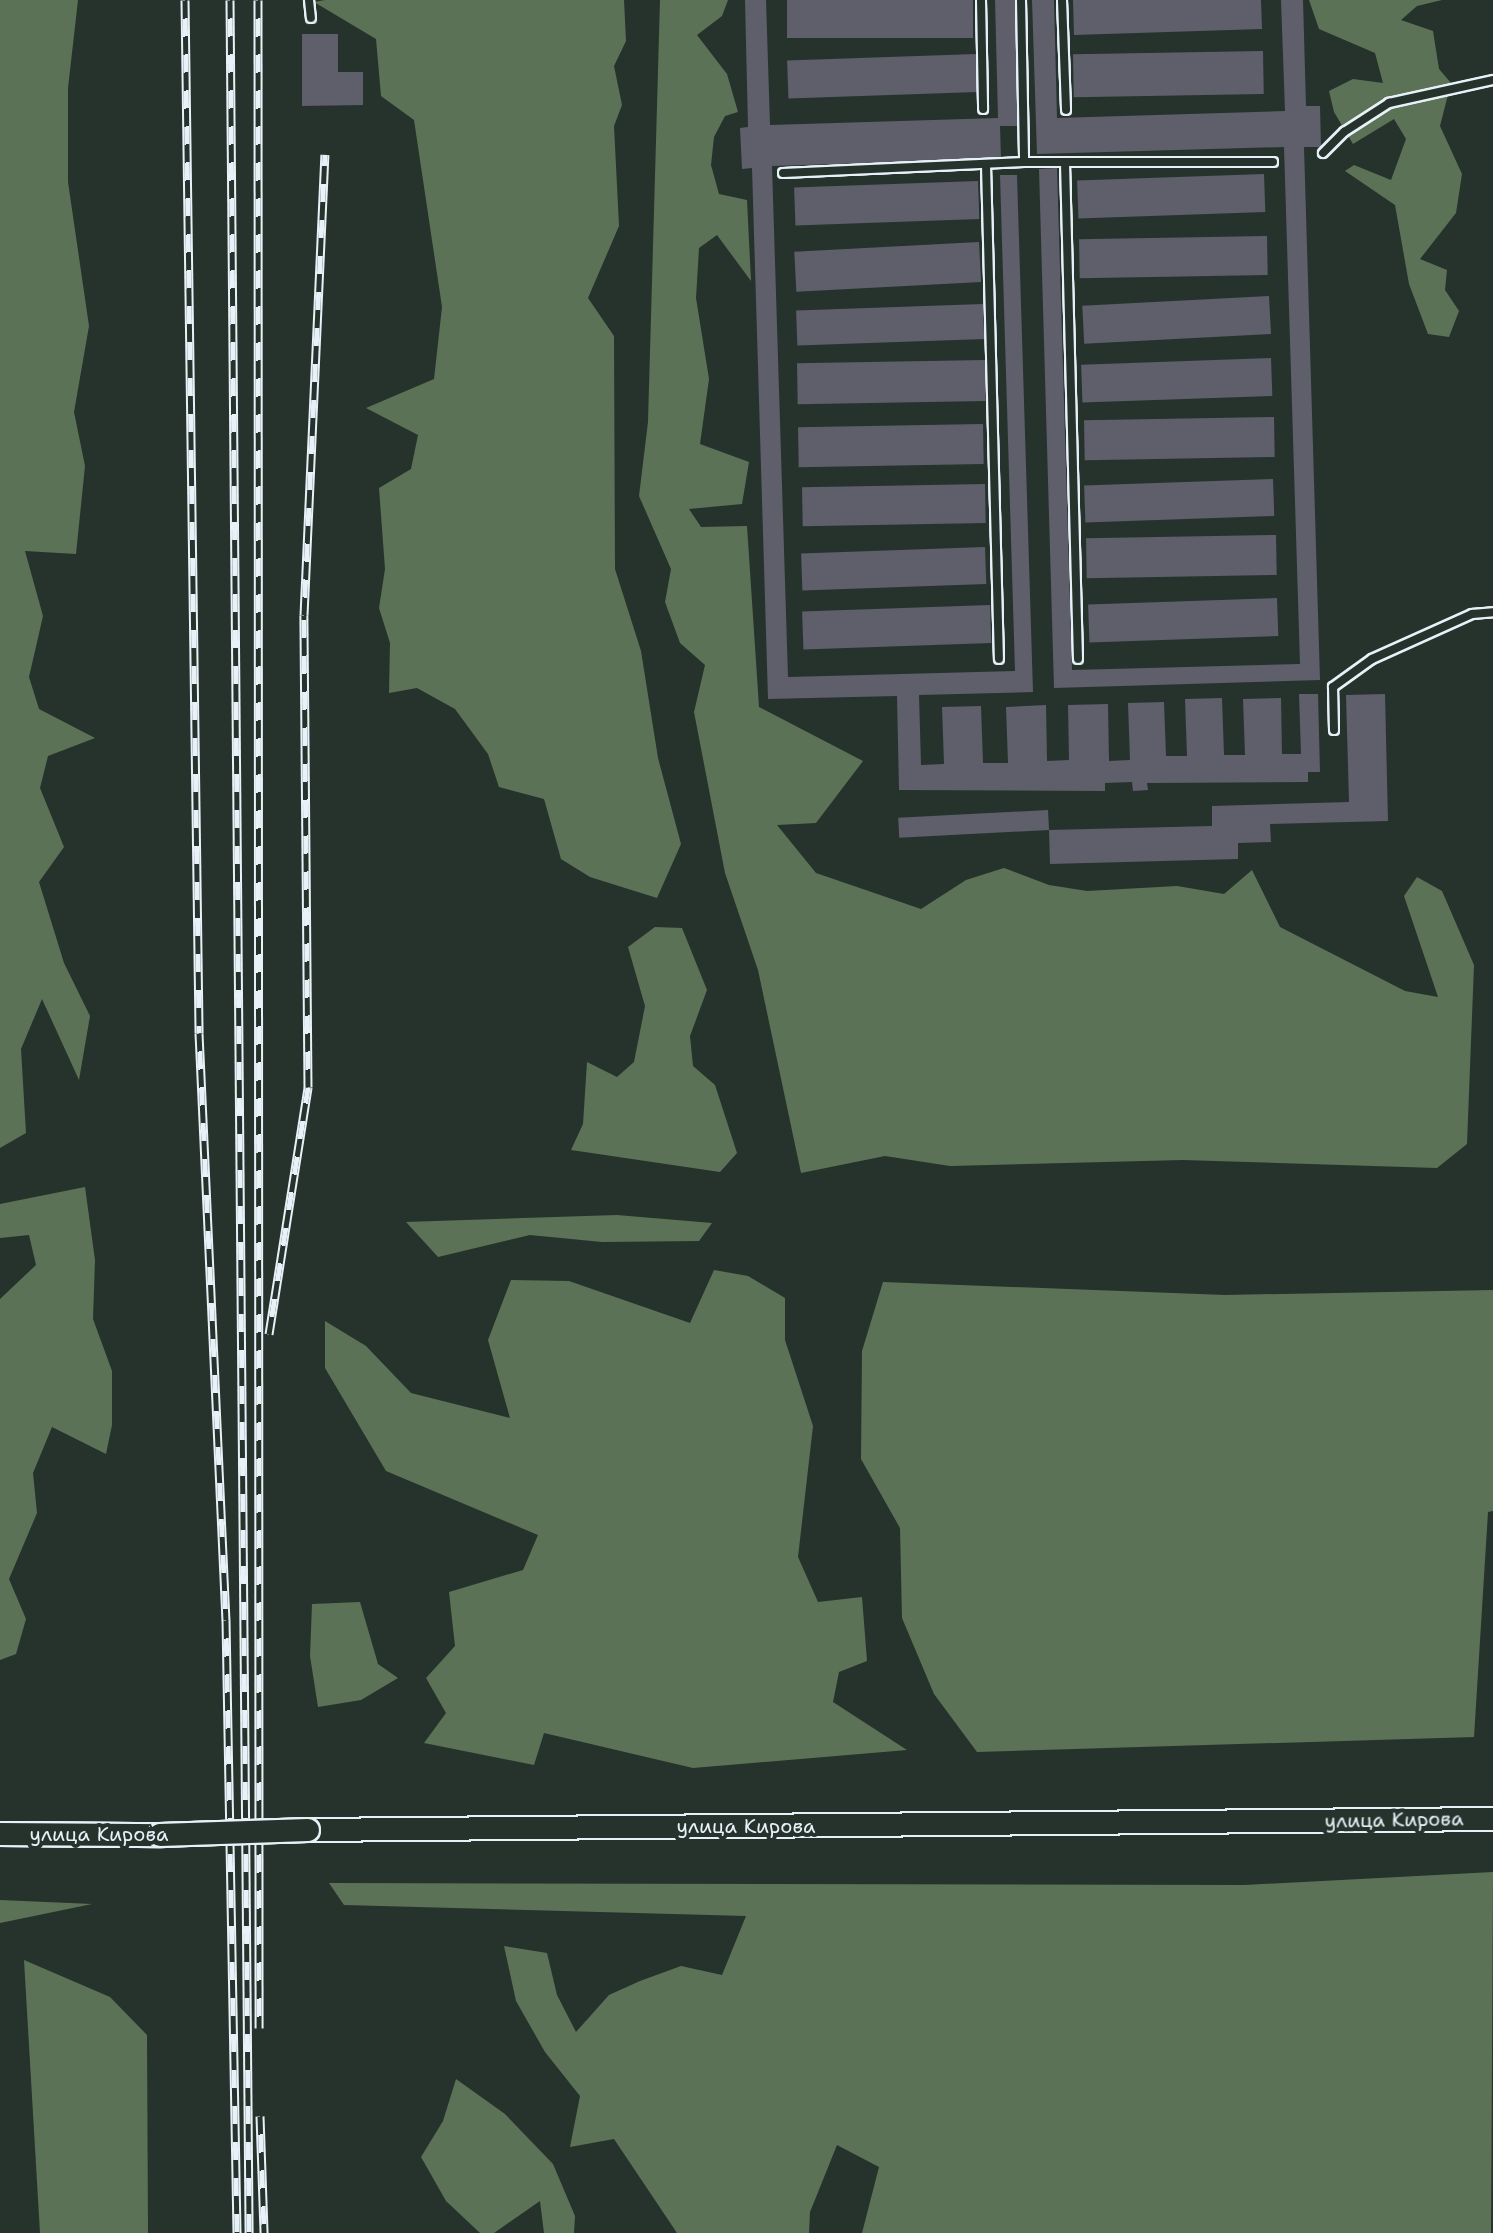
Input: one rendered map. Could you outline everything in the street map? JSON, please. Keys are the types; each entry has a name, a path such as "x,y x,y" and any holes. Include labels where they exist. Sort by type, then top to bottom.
{"street":[{"name":"улица Кирова","path":"0,1834 160,1835 308,1830 1493,1819"}],"lane":[{"path":"309,0 311,18"},
{"path":"981,0 983,109"},
{"path":"1021,0 1024,162"},
{"path":"1062,0 1066,110"},
{"path":"1323,153 1344,132 1389,103 1493,80"},
{"path":"783,173 1024,162 1273,162"},
{"path":"1065,163 1078,659"},
{"path":"986,165 999,659"},
{"path":"1334,730 1333,687 1372,659 1472,614 1493,612"}],"green space":[{"path":"0,0 78,0 68,88 68,182 89,326 74,412 85,466 76,554 25,551 43,616 29,677 39,709 95,738 48,756 40,788 64,847 39,882 64,963 90,1016 79,1080 42,999 21,1049 26,1133 0,1148"},
{"path":"624,0 626,41 614,66 622,105 614,126 619,226 588,298 614,336 615,569 641,651 658,758 681,844 657,898 590,877 561,859 544,799 499,787 488,754 455,709 417,688 389,693 390,643 379,608 385,569 379,488 411,469 418,435 366,408 434,379 442,307 414,120 381,96 376,39 314,2"},
{"path":"660,0 728,0 722,16 697,35 727,74 738,112 725,116 714,137 711,165 719,194 747,200 751,281 717,235 699,248 696,298 709,379 700,444 749,462 742,504 689,509 701,527 747,526 759,707 863,761 816,823 777,825 816,873 921,909 966,880 1004,868 1049,885 1087,891 1177,886 1224,894 1252,870 1280,927 1405,991 1438,997 1404,896 1417,877 1442,891 1474,965 1467,1144 1437,1168 1183,1160 950,1166 885,1156 801,1173 758,970 725,873 694,712 705,665 680,643 665,602 671,569 639,496 648,422"},
{"path":"1309,0 1442,0 1417,6 1401,20 1433,31 1439,69 1451,83 1440,126 1462,174 1456,213 1420,259 1447,270 1445,290 1459,311 1449,337 1428,334 1409,284 1395,205 1345,171 1354,165 1391,180 1406,139 1394,119 1353,144 1334,112 1329,91 1353,79 1383,83 1375,53 1319,29"},
{"path":"655,927 682,928 707,990 690,1036 693,1066 715,1085 737,1153 720,1172 571,1150 583,1124 587,1062 617,1077 634,1062 645,1006 628,947"},
{"path":"85,1187 95,1260 93,1319 112,1371 112,1425 106,1454 52,1427 33,1473 37,1513 9,1579 26,1619 16,1654 0,1660 0,1299 36,1265 29,1235 0,1238 0,1204"},
{"path":"617,1215 712,1223 699,1241 602,1242 530,1235 438,1257 406,1222"},
{"path":"714,1270 748,1276 785,1298 785,1340 813,1426 798,1557 818,1602 862,1597 867,1661 839,1672 833,1702 907,1750 693,1768 544,1733 534,1765 424,1743 446,1713 426,1678 455,1646 449,1592 523,1570 538,1535 386,1471 325,1368 325,1321 366,1346 411,1393 510,1418 488,1340 511,1280 569,1281 690,1323"},
{"path":"883,1282 1225,1295 1493,1290 1493,1511 1488,1512 1474,1737 977,1752 934,1694 902,1618 900,1528 861,1459 862,1351"},
{"path":"360,1602 378,1664 398,1678 361,1700 318,1707 310,1656 312,1604"},
{"path":"1493,1872 1491,2233 862,2233 879,2167 837,2145 810,2212 809,2233 677,2233 614,2139 570,2147 580,2096 545,2052 516,2001 504,1946 547,1953 557,1995 576,2032 609,1995 640,1981 681,1966 722,1975 746,1916 344,1905 329,1883 1245,1885"},
{"path":"0,1900 92,1904 0,1923"},
{"path":"24,1960 110,1997 147,2035 148,2233 40,2233"},
{"path":"456,2079 505,2114 553,2164 575,2216 574,2233 544,2233 540,2201 494,2233 480,2233 446,2201 421,2157 443,2121"}],"building":[{"path":"745,0 766,0 770,125 998,118 995,0 1015,0 1018,126 1000,126 1001,159 772,166 788,677 1015,671 1000,175 1017,175 1033,692 919,695 921,765 944,764 942,707 981,706 983,763 1008,763 1006,707 1046,705 1047,761 1069,760 1068,705 1108,704 1109,761 1130,760 1128,703 1164,702 1166,756 1187,756 1185,699 1222,698 1224,755 1245,755 1243,699 1281,698 1282,754 1301,754 1299,694 1318,694 1320,772 1308,772 1308,782 1147,783 1148,790 1133,791 1132,782 1105,783 1105,791 899,790 897,696 768,699 752,168 742,169 740,128 748,127"},
{"path":"787,0 973,0 973,38 787,38"},
{"path":"1032,0 1054,0 1057,118 1285,111 1281,0 1303,0 1306,106 1320,106 1321,147 1304,147 1320,680 1054,688 1039,169 1057,168 1072,670 1300,664 1284,147 1037,154"},
{"path":"1073,0 1261,0 1262,29 1074,35"},
{"path":"302,34 338,34 338,72 363,72 363,105 302,106"},
{"path":"1263,51 1264,94 1074,97 1073,54"},
{"path":"976,54 977,92 788,99 787,61"},
{"path":"1264,174 1265,212 1078,219 1077,181"},
{"path":"978,181 979,219 795,225 794,187"},
{"path":"1267,236 1268,275 1080,278 1079,239"},
{"path":"979,242 981,282 796,292 794,252"},
{"path":"1269,296 1271,334 1084,344 1082,306"},
{"path":"983,304 984,339 797,346 796,311"},
{"path":"1271,358 1272,396 1082,403 1081,365"},
{"path":"985,360 986,401 798,404 797,363"},
{"path":"1274,417 1275,457 1085,460 1084,420"},
{"path":"983,424 984,464 799,467 798,427"},
{"path":"1273,479 1274,516 1085,523 1084,486"},
{"path":"985,484 986,523 803,526 802,487"},
{"path":"1276,535 1277,575 1087,578 1086,538"},
{"path":"985,547 986,584 802,590 801,553"},
{"path":"1277,598 1278,636 1089,643 1088,605"},
{"path":"990,605 991,643 803,650 802,612"},
{"path":"1385,694 1388,821 1270,824 1271,842 1238,843 1238,859 1050,864 1049,830 1212,826 1212,806 1349,802 1346,695"},
{"path":"1048,810 1049,830 899,838 898,818"}],"railway":[{"path":"185,0 199,1033 226,1620 237,2233"},
{"path":"230,0 249,2233"},
{"path":"258,0 259,2028"},
{"path":"269,1334 308,1087 304,615 325,154"},
{"path":"260,2116 264,2233"}]}
